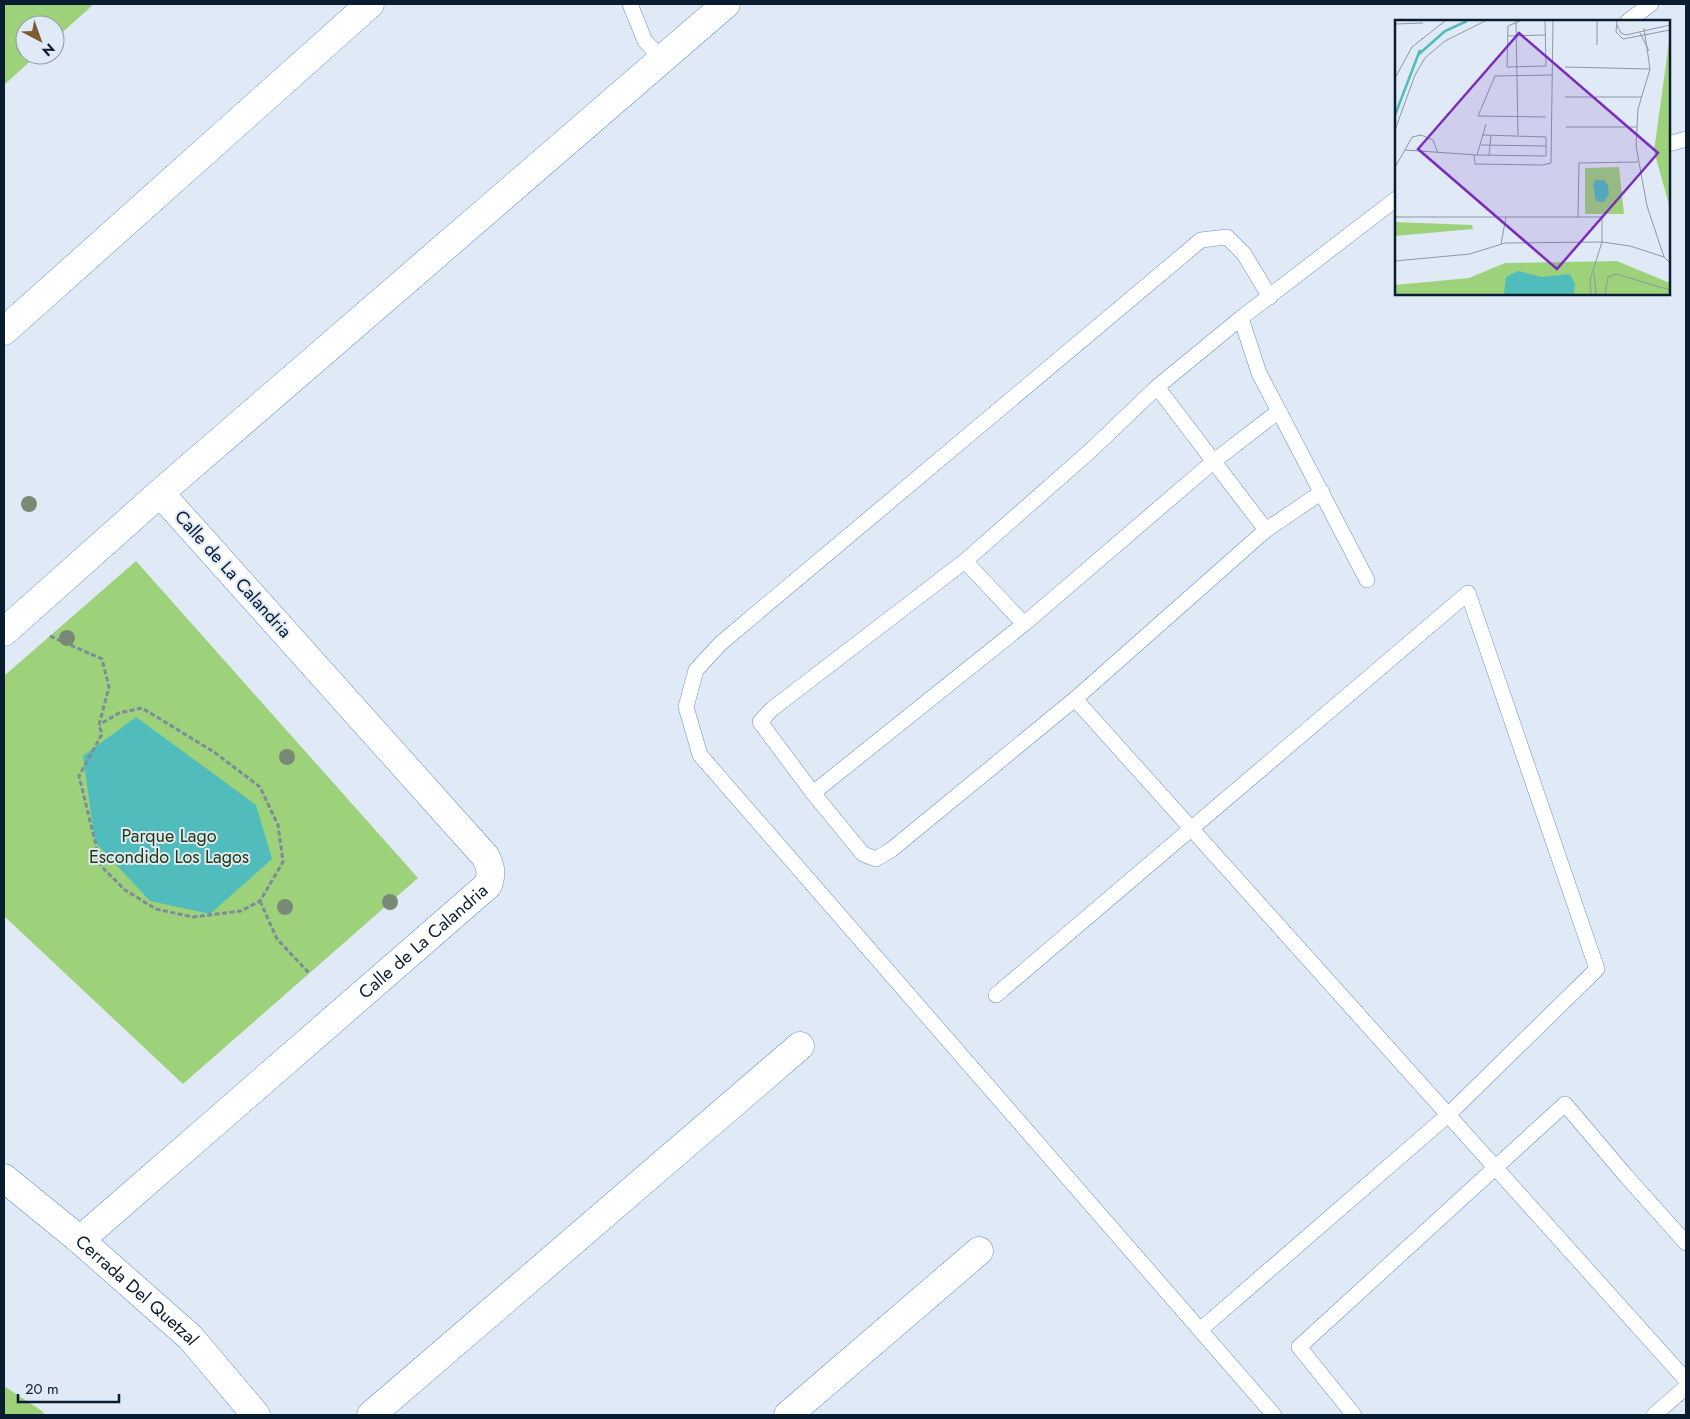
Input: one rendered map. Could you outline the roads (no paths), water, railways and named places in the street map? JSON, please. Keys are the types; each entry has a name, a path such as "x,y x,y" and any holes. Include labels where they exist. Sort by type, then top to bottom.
{"street":[{"path":"4,331 370,4"},
{"path":"4,632 160,493 726,4"},
{"name":"Calle de La Calandria","path":"80,1240 488,885 491,876 491,868 485,856 160,493"},
{"path":"371,1415 800,1046"},
{"name":"Cerrada Del Quetzal","path":"4,1178 80,1240 190,1337 256,1415"},
{"path":"788,1415 979,1251"}],"lane":[{"path":"630,4 645,41 662,59"},
{"path":"1629,20 1651,4"},
{"path":"1670,144 1686,139"},
{"path":"1322,492 1266,530 1075,699 891,850 876,859 864,854 813,793 760,722 772,709 965,561 1089,452 1156,387 1241,318 1395,200"},
{"path":"1270,297 1244,254 1226,237 1201,240 721,643 696,670 686,707 700,755 1274,1415"},
{"path":"1241,318 1259,372 1367,580"},
{"path":"1156,387 1266,530"},
{"path":"813,793 1024,624 1214,461 1279,411"},
{"path":"965,561 1024,624"},
{"path":"996,995 1468,593 1597,969 1448,1115 1200,1330"},
{"path":"1075,699 1686,1380"},
{"path":"1354,1415 1299,1347 1565,1104 1686,1243"},
{"path":"1654,1415 1686,1386"}],"park label":[{"name":"Parque Lago Escondido Los Lagos","path":"169,846"}]}
